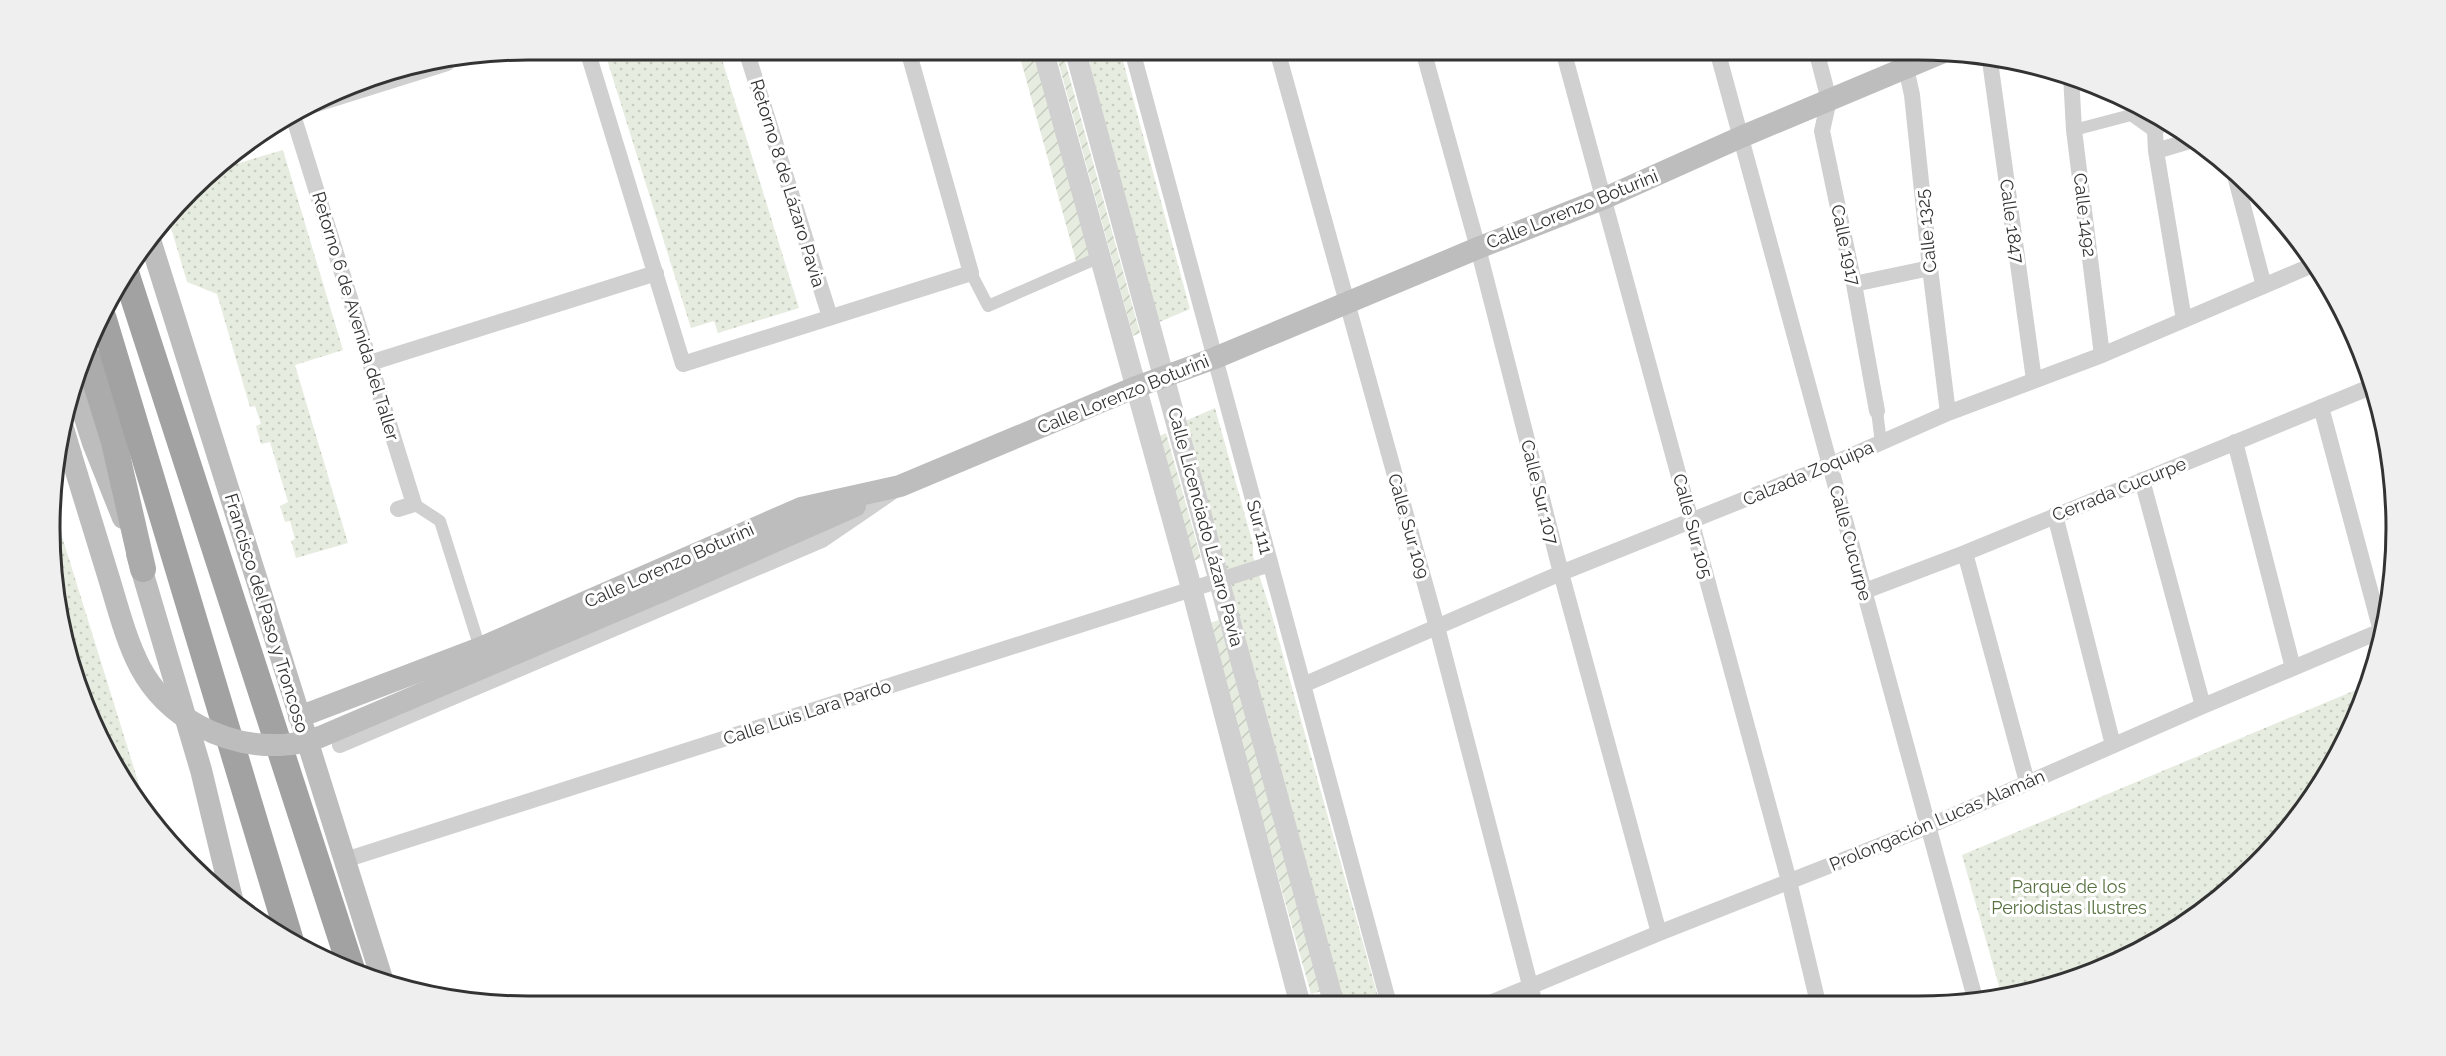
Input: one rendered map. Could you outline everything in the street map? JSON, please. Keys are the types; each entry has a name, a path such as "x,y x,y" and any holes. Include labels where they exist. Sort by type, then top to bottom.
{"highway":[{"name":"Francisco del Paso y Troncoso","path":"129,284 348,960"},
{"path":"106,327 287,928"}],"main road":[{"name":"Calle Lorenzo Boturini","path":"299,717 480,648 801,508 900,486 1136,387 1215,358 1478,248 1605,198 1829,100 1902,60"},
{"name":"Francisco del Paso y Troncoso","path":"153,249 380,972"},
{"path":"90,365 114,442 143,569 201,770 229,888"},
{"path":"79,398 93,443 143,569"},
{"path":"68,443 123,624 140,668 162,698 177,712 216,734 238,741 281,746 321,737 900,486"}],"street":[{"path":"590,60 683,364 970,273"},
{"name":"Retorno 8 de Lázaro Pavia","path":"749,60 830,317"},
{"path":"911,60 970,273 988,306 1100,257"},
{"name":"Calle Licenciado Lázaro Pavia","path":"1046,60 1192,590 1298,996"},
{"name":"Calle Licenciado Lázaro Pavia","path":"1084,60 1165,376 1332,996"},
{"name":"Sur 111","path":"1135,60 1387,996"},
{"name":"Calle Sur 109","path":"1280,60 1437,627 1533,996"},
{"name":"Calle Sur 107","path":"1427,60 1478,248 1561,573 1659,933"},
{"name":"Calle Sur 105","path":"1566,60 1789,881 1816,996"},
{"name":"Calle Cucurpe","path":"1720,60 1973,993"},
{"name":"Calle 1917","path":"1819,60 1829,100 1821,131 1854,285 1881,443"},
{"name":"Calle 1325","path":"1904,60 1912,95 1948,413"},
{"name":"Calle 1847","path":"1990,66 2034,380"},
{"name":"Calle 1492","path":"2072,86 2074,130 2102,354"},
{"path":"2074,130 2131,115 2148,120"},
{"name":"Retorno 6 de Avenida del Taller","path":"296,122 370,363 406,507"},
{"path":"2158,127 2156,151 2184,320"},
{"path":"2156,151 2183,143"},
{"path":"2238,186 2264,286"},
{"path":"1854,285 1930,268"},
{"name":"Calzada Zoquipa","path":"1303,685 1561,573 1692,522 1948,413 2102,354 2307,268"},
{"path":"370,363 656,273"},
{"name":"Cerrada Cucurpe","path":"1864,591 1965,553 2365,389"},
{"path":"2322,407 2378,615"},
{"path":"2235,442 2293,668"},
{"path":"2142,480 2203,706"},
{"path":"340,745 822,540 900,486"},
{"path":"406,507 440,521 480,648"},
{"path":"2055,515 2113,745"},
{"path":"1965,553 2027,782"},
{"name":"Calle Luis Lara Pardo","path":"345,860 1270,564"},
{"name":"Prolongación Lucas Alamán","path":"1508,996 1659,933 1927,827 2203,706 2373,635"}],"green space":[{"path":"607,60 722,60 799,308 718,333 714,321 691,328"},
{"path":"1021,60 1037,60 1090,257 1076,261"},
{"path":"1058,60 1065,60 1140,333 1133,336"},
{"path":"1123,60 1190,309 1157,323 1089,62"},
{"path":"283,150 343,350 295,365 348,543 296,558 291,541 295,539 290,521 285,522 280,506 288,502 270,442 261,444 256,426 261,424 255,406 250,407 217,294 187,282 170,226 197,197 233,165"},
{"path":"1215,408 1253,544 1253,556 1271,612 1378,996 1339,996 1183,422"},
{"path":"1166,433 1201,558 1191,562 1157,437"},
{"path":"60,530 141,791 108,735 76,649 64,589"},
{"path":"1219,620 1322,991 1311,994 1207,624"},
{"name":"Parque de los Periodistas Ilustres","path":"2357,690 2338,735 2307,788 2270,837 2249,859 2227,880 2178,917 2125,948 2097,960 2039,980 2000,989 1962,855"}]}
